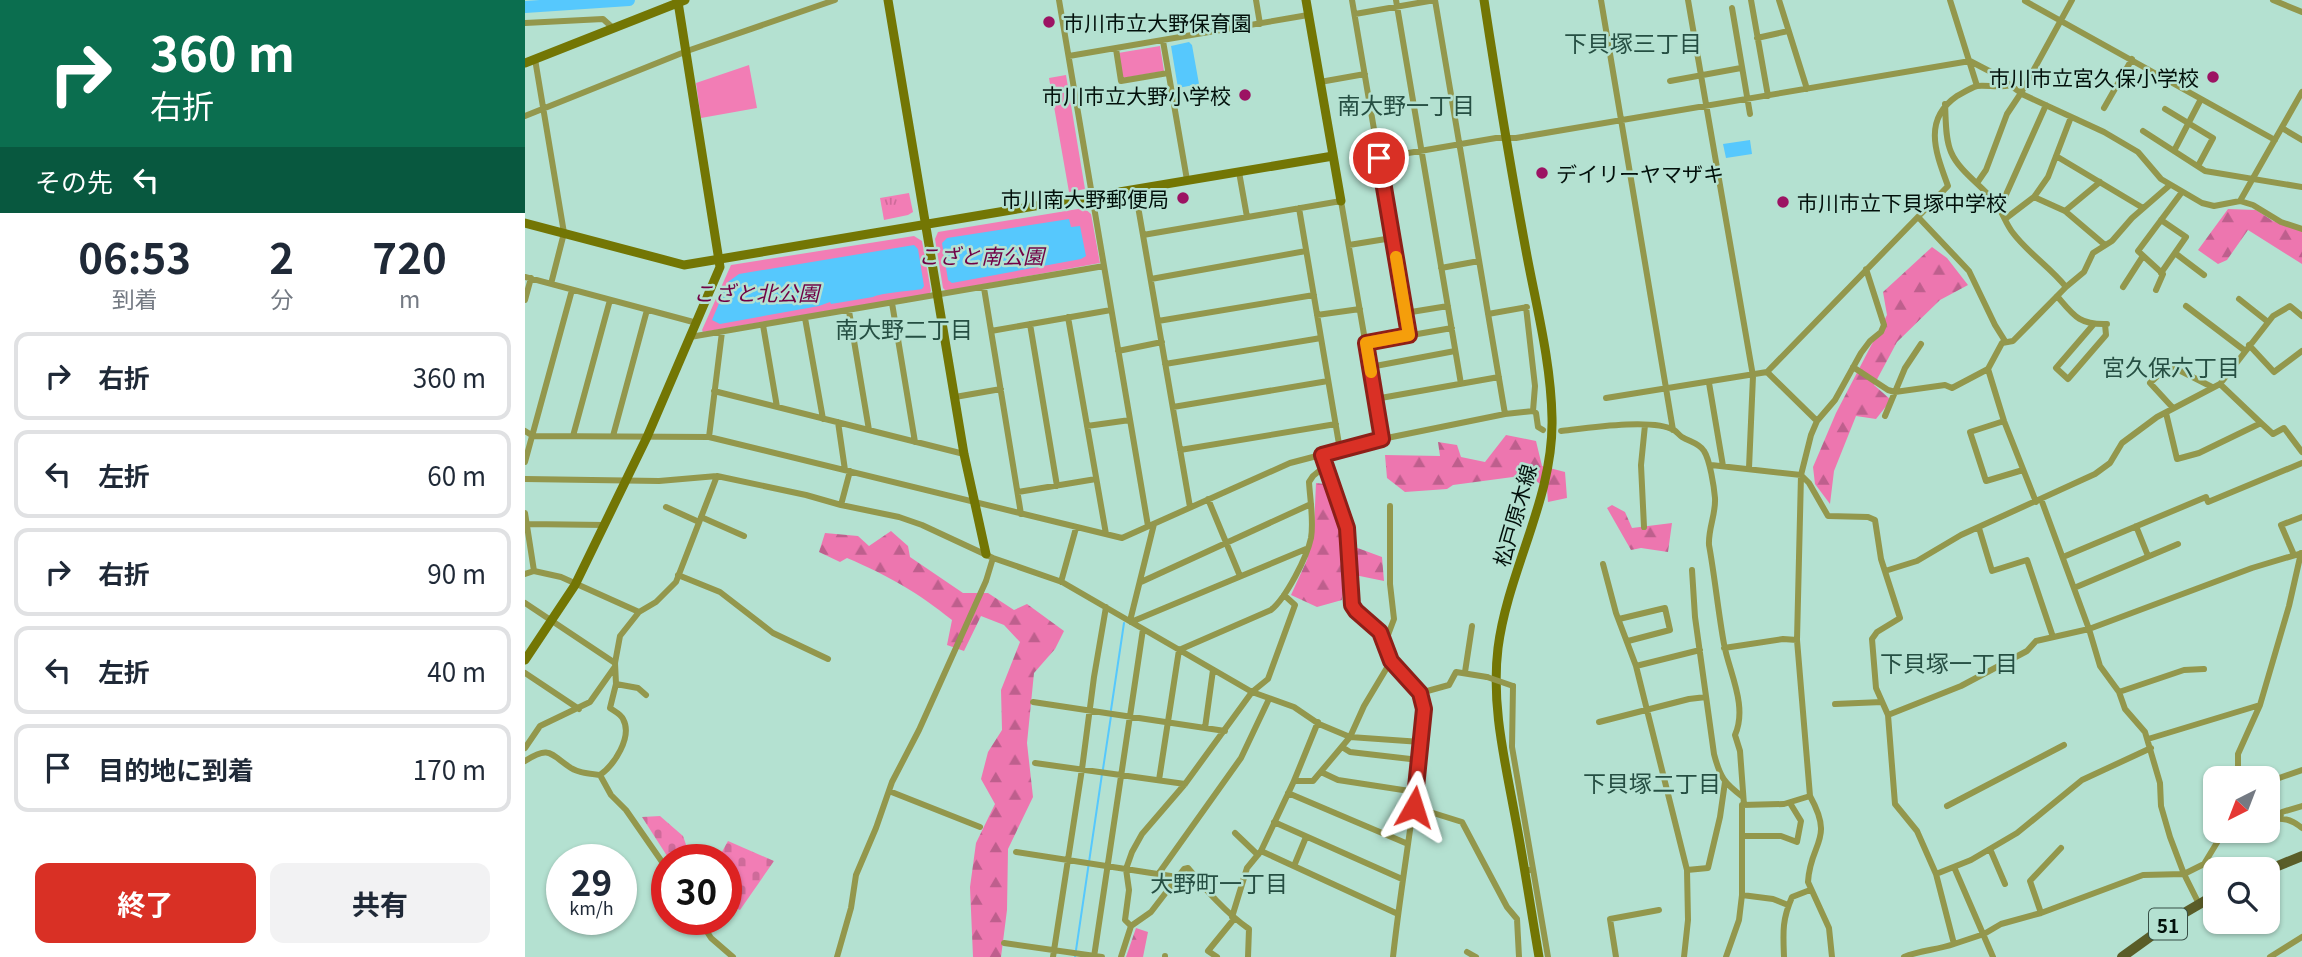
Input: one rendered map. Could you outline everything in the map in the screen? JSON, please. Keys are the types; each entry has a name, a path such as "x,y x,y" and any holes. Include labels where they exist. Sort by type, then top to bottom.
{"main road":[{"path":"2280,866 2301,859"},
{"name":"51","path":"2122,957 2203,902"}],"street":[{"path":"525,116 687,51 835,0"},
{"path":"837,957 851,908 856,875 889,791 980,595 990,556 964,454 888,0"},
{"path":"1059,0 1118,351 1151,525 1131,621"},
{"path":"1256,0 1260,24"},
{"path":"1306,0 1382,439"},
{"path":"1352,0 1409,335"},
{"path":"1355,14 1397,3 1435,0 1505,414"},
{"name":"松戸原木線","path":"1484,0 1531,307 1551,397 1550,451 1540,499 1503,616 1497,679 1500,726 1528,870 1539,957"},
{"path":"1601,0 1673,430"},
{"path":"1688,0 1753,376 1749,468"},
{"path":"1751,0 1768,96"},
{"path":"1779,0 1807,89"},
{"path":"1950,0 1977,86"},
{"path":"1977,183 1986,170 2007,114 2072,0"},
{"path":"2273,0 2302,12"},
{"path":"525,64 680,1 720,260 719,272 627,481 575,585 525,660"},
{"path":"2025,1 2275,140"},
{"path":"1397,3 1461,384"},
{"path":"1731,8 1750,114"},
{"path":"1069,57 1308,15"},
{"path":"525,23 603,19 613,28"},
{"path":"1758,38 1789,32"},
{"path":"1163,41 1187,180"},
{"path":"1116,49 1121,81 1168,74"},
{"path":"535,59 564,233 551,284"},
{"path":"2105,108 2132,60"},
{"path":"1379,158 1706,107 1970,61 2021,93 2138,152 2161,179 2182,192 2214,206 2239,201 2253,205 2274,219 2302,229"},
{"path":"1670,81 1741,68"},
{"path":"1320,82 1365,74"},
{"path":"1606,398 1767,372 1948,186 1935,143 1937,117 1945,104 1977,86 2011,85"},
{"path":"2239,201 2302,92"},
{"path":"2174,151 2201,99"},
{"path":"1945,104 1948,144 1952,156 1996,202 2014,234 2035,259 2054,273 2066,287"},
{"path":"1996,202 2004,199 2046,105"},
{"path":"2165,109 2213,138 2197,166"},
{"path":"2005,219 2034,197 2048,177 2071,117"},
{"path":"2281,128 2302,140"},
{"path":"2143,131 2205,171 2302,187"},
{"path":"525,223 684,265 1333,156"},
{"path":"2056,156 2143,208"},
{"path":"1239,172 1247,217"},
{"path":"2065,211 2100,182"},
{"path":"2005,341 2013,341 2084,272 2092,253 2124,229 2132,218 2170,185"},
{"path":"1135,189 1190,507"},
{"path":"2156,289 2163,278 2161,273 2138,251 2182,192"},
{"path":"2034,197 2065,211 2105,245"},
{"path":"1143,236 1341,201"},
{"path":"1299,208 1340,450"},
{"path":"1919,218 1969,271 2005,341"},
{"path":"2161,220 2186,237 2161,273"},
{"path":"1349,246 1392,237"},
{"path":"1151,279 1306,251"},
{"path":"2175,253 2204,275"},
{"path":"2123,287 2143,256"},
{"path":"1441,268 1479,261"},
{"path":"690,337 1104,266"},
{"path":"1832,957 1829,928 1811,890 1808,874 1819,846 1822,825 1819,812 1810,796 1797,640 1801,475 1817,421 1835,400 1861,353 1881,332 1884,325 1866,269"},
{"path":"525,300 528,277 697,323"},
{"path":"984,288 1021,514"},
{"path":"525,462 572,289"},
{"path":"1158,321 1314,295"},
{"path":"2057,296 2076,317 2093,325 2107,324 2106,335 2068,379 2056,368 2093,325"},
{"path":"2239,299 2268,322"},
{"path":"573,436 610,300"},
{"path":"892,303 915,442"},
{"path":"1405,313 1448,306"},
{"path":"2186,306 2247,347 2274,372 2302,351"},
{"path":"1885,572 1917,561 1942,545 2095,474 2110,463 2122,443 2157,417 2220,384 2247,347 2284,307 2290,306 2302,316"},
{"path":"1488,314 1531,307 1535,386 1533,411 1538,427 1543,430"},
{"path":"1317,315 1360,309"},
{"path":"613,436 647,310"},
{"path":"991,331 1111,310"},
{"path":"849,311 869,430"},
{"path":"1068,317 1106,534"},
{"path":"805,318 823,419"},
{"path":"1030,324 1058,486"},
{"path":"763,325 777,407"},
{"path":"1366,343 1452,328"},
{"path":"709,437 722,332"},
{"path":"1165,364 1321,338"},
{"path":"1853,368 1888,390 1896,392 1945,384 1952,388 1988,369 2005,341"},
{"path":"1118,351 1162,342"},
{"path":"1885,416 1905,369 1921,344"},
{"path":"1370,367 1455,351"},
{"path":"2173,408 2150,383 2169,365 2212,387"},
{"path":"1988,369 2023,470 2063,557 2100,666 2119,692 2125,709 2148,739 2159,783 2161,806 2183,874 2199,904"},
{"path":"1767,372 1817,421"},
{"path":"1375,399 1499,377"},
{"path":"1173,407 1328,381"},
{"path":"1709,383 1723,466"},
{"path":"2220,384 2273,434 2284,428 2302,452"},
{"path":"955,397 1001,390"},
{"path":"714,391 964,454"},
{"path":"525,432 533,436 709,437 1122,538 1290,463 1382,439 1505,414 1533,411"},
{"path":"2166,413 2178,458 2199,453 2261,423"},
{"path":"1087,426 1130,419"},
{"path":"2004,421 1970,432 1986,481 2023,470"},
{"path":"838,422 848,471 841,505"},
{"path":"1180,450 1336,424"},
{"path":"1644,527 1641,465 1645,425"},
{"path":"1561,431 1645,425 1673,430 1702,448 1710,465 1715,500 1709,545 1724,648 1737,691 1738,729 1735,735 1740,751 1744,805 1739,920 1725,957"},
{"path":"1322,455 1347,528 1352,605 1380,632 1391,661 1420,693 1424,709 1416,792 1393,957"},
{"path":"2063,557 2206,497 2208,502 2302,463"},
{"path":"1710,465 1801,475 1809,483 1828,516 1868,516 1875,520 1881,559 1900,618 1877,632 1872,639 1876,688 1888,715 1895,804 1917,831 1936,874 1954,944"},
{"path":"1179,650 1271,610 1284,594 1296,577 1311,539 1309,482 1313,475 1324,467"},
{"path":"525,761 539,752 550,752 577,771 600,775 619,755 626,729 622,717 610,708 620,636 639,612 656,602 676,582 717,476"},
{"path":"525,480 627,481 717,476 899,517 990,556 1061,582 1252,692 1294,707 1350,737 1421,742"},
{"path":"1018,492 1096,479"},
{"path":"1208,499 1240,576"},
{"path":"1141,582 1311,504"},
{"path":"1385,643 1394,619 1389,584 1390,506"},
{"path":"666,507 744,536"},
{"path":"525,513 534,571"},
{"path":"2238,766 2238,754 2260,705 2289,606 2299,554 2281,525 2302,517"},
{"path":"527,524 605,525"},
{"path":"2136,526 2148,556"},
{"path":"1979,527 1992,571 2027,561 2053,637"},
{"path":"1061,582 1076,528"},
{"path":"2074,588 2178,544"},
{"path":"1131,621 1306,549"},
{"path":"1888,715 1961,686 2027,651 2036,641 2089,629 2252,568 2299,554"},
{"path":"1603,564 1648,709 1687,870 1688,920 1684,957"},
{"path":"1692,570 1695,617 1714,754 1720,775 1743,797"},
{"path":"525,574 534,571 561,577 639,612"},
{"path":"678,575 720,592 773,633 828,659"},
{"path":"1132,926 1125,920 1129,890 1126,869 1142,834 1185,784 1252,692 1268,679 1295,605 1284,594"},
{"path":"525,603 615,665"},
{"path":"1053,954 1107,607"},
{"path":"1619,619 1665,608 1671,630 1629,642"},
{"path":"1465,672 1472,626"},
{"path":"1004,943 1053,954 1097,957 1143,629"},
{"path":"1724,648 1755,642 1797,640"},
{"path":"1159,780 1179,650"},
{"path":"1636,667 1700,650"},
{"path":"1294,781 1313,781 1342,747 1391,661"},
{"path":"526,744 540,726 590,702 615,665"},
{"path":"2119,692 2184,670 2204,669"},
{"path":"1205,728 1213,670"},
{"path":"1420,693 1449,685 1456,672 1487,677 1513,687 1512,747 1528,870 1548,957"},
{"path":"525,673 579,709"},
{"path":"615,684 638,688 646,695"},
{"path":"1599,722 1706,697"},
{"path":"1159,873 1241,758 1269,699"},
{"path":"1033,702 1225,731"},
{"path":"1835,704 1882,702"},
{"path":"2148,739 2260,705"},
{"path":"1217,957 1209,951 1233,918 1247,868 1259,853 1275,822 1318,722"},
{"path":"1947,806 2064,745"},
{"path":"1342,747 1350,752 1419,760"},
{"path":"1936,874 1990,849 2017,832 2082,780 2151,748"},
{"path":"1035,763 1185,784"},
{"path":"2280,778 2302,770"},
{"path":"1321,772 1338,780 1416,792"},
{"path":"600,775 611,795 626,810 651,846"},
{"path":"1687,870 1708,868 1725,782"},
{"path":"889,791 980,827"},
{"path":"1288,793 1408,845"},
{"path":"1744,805 1790,803 1810,796"},
{"path":"1743,836 1781,836 1797,842 1801,821 1790,803"},
{"path":"2302,806 2282,812 2280,817 2292,820 2302,828"},
{"path":"1414,807 1462,822 1507,907 1517,919 1519,957"},
{"path":"1275,822 1402,879"},
{"path":"1234,833 1259,853 1294,866 1398,914"},
{"path":"1294,866 1307,836"},
{"path":"1904,957 1923,950 1942,952 2001,924 2041,913 2143,875 2183,874 2204,864 2217,844"},
{"path":"2041,913 2030,881 2061,848"},
{"path":"1990,849 2005,884"},
{"path":"1016,852 1177,877"},
{"path":"1954,867 1993,957"},
{"path":"1121,957 1132,926 1151,912 1177,877 1188,868 1213,899 1249,929 1248,957"},
{"path":"1784,957 1782,925 1788,905 1792,897 1811,890"},
{"path":"1742,895 1773,899 1788,905"},
{"path":"1616,957 1610,919 1658,910"},
{"path":"709,935 733,957"},
{"path":"2270,957 2302,937"},
{"path":"1467,952 1476,957"}],"green space":[{"path":"1160,46 1164,71 1123,78 1118,53"},
{"path":"749,65 757,108 701,118 696,83"},
{"path":"1066,75 1085,189 1069,192 1049,78"},
{"path":"909,193 913,212 884,220 880,198"},
{"name":"こざと南公園","path":"1084,208 1091,214 1100,263 946,291 943,288 935,239 938,232"},
{"path":"2228,209 2256,210 2273,221 2302,230 2302,264 2248,230 2227,260 2218,264 2198,250"},
{"name":"こざと北公園","path":"914,236 922,241 931,291 929,294 703,332 702,330 731,265"},
{"path":"1932,247 1947,258 1968,285 1940,300 1897,342 1874,385 1891,400 1876,419 1856,416 1834,471 1830,504 1815,484 1813,467 1836,413 1887,315 1883,292"},
{"path":"1506,435 1536,441 1542,466 1565,472 1567,498 1548,502 1547,489 1528,475 1453,485 1447,489 1405,492 1387,478 1385,455 1440,456 1438,442 1457,445 1461,457 1485,462"},
{"path":"1316,483 1325,484 1341,523 1344,543 1382,557 1384,581 1345,573 1342,600 1317,607 1291,595 1307,560 1314,528"},
{"path":"1612,505 1625,512 1632,528 1672,523 1668,552 1641,548 1631,550 1607,508"},
{"path":"891,531 908,546 910,557 963,593 988,593 1014,610 1027,604 1064,631 1055,649 1034,673 1027,743 1033,797 1008,849 1007,910 1001,957 973,957 970,887 976,843 995,804 981,779 988,752 1002,730 1001,690 1020,642 1004,625 981,616 964,651 947,645 952,620 939,610 876,571 847,558 840,562 819,552 825,533 858,536 869,546"},
{"path":"660,816 683,836 686,844 659,844 642,817"},
{"path":"742,847 774,861 742,907"},
{"path":"1136,928 1148,932 1143,957 1126,957"}],"water":[{"path":"1189,42 1192,45 1199,84 1178,88 1171,46"},
{"path":"1750,140 1752,154 1726,158 1723,144"},
{"name":"こざと南公園","path":"1069,219 1071,227 1080,226 1086,256 1081,259 952,283 948,280 942,243 947,238"},
{"name":"こざと北公園","path":"914,245 918,249 924,286 922,289 831,304 830,302 720,324 712,320 728,282 739,274"}],"waterway":[{"path":"525,7 629,0"},
{"path":"1111,710 1124,623"},
{"path":"1103,769 1111,716"},
{"path":"1075,957 1102,774"}],"slow traffic":[{"path":"1371,372 1366,343 1409,335 1396,257"}],"place":[{"name":"市川市立大野保育園","path":"1049,22"},
{"name":"市川市立宮久保小学校","path":"2213,77"},
{"name":"市川市立大野小学校","path":"1245,95"},
{"name":"デイリーヤマザキ","path":"1542,173"},
{"name":"市川南大野郵便局","path":"1183,198"},
{"name":"市川市立下貝塚中学校","path":"1783,202"}],"district":[{"name":"下貝塚三丁目","path":"1633,42"},
{"name":"南大野一丁目","path":"1406,104"},
{"name":"南大野二丁目","path":"904,328"},
{"name":"宮久保六丁目","path":"2171,366"},
{"name":"下貝塚一丁目","path":"1949,662"},
{"name":"下貝塚二丁目","path":"1652,782"},
{"name":"大野町一丁目","path":"1219,882"}],"route":[{"path":"1379,158 1409,335 1366,343 1382,439 1322,455 1347,528 1352,605 1380,632 1391,661 1420,693 1424,709 1414,807"}]}
